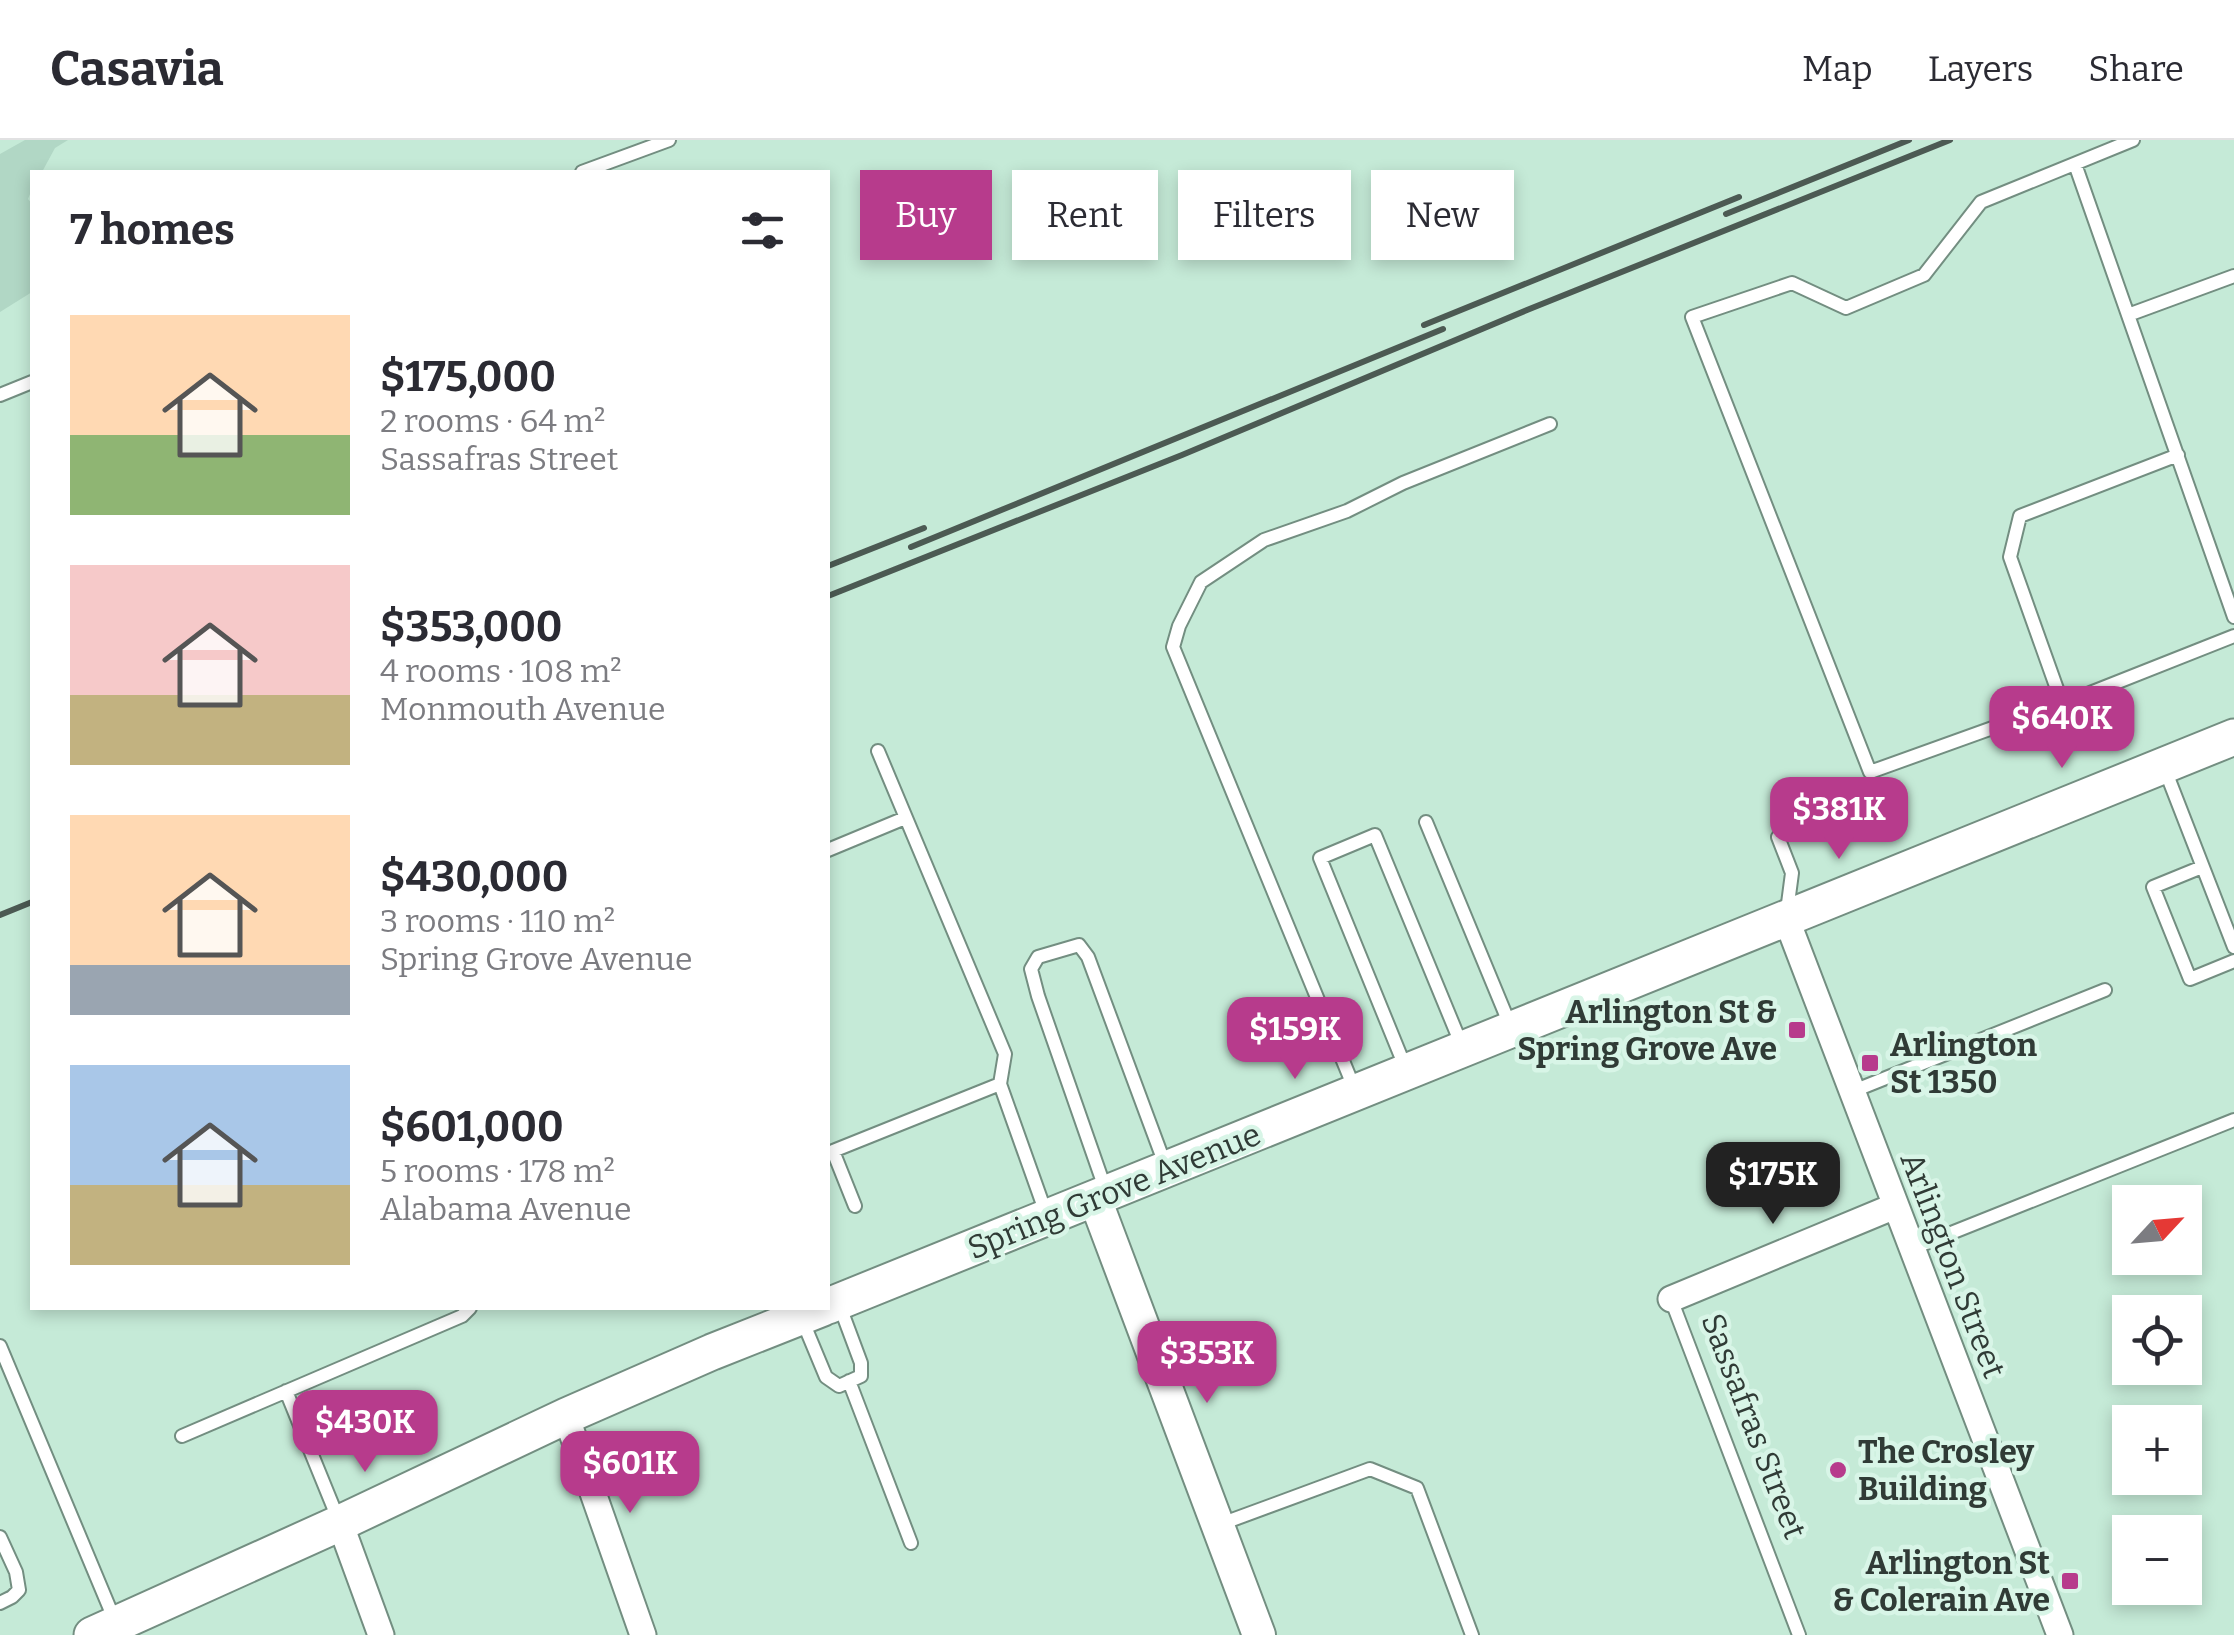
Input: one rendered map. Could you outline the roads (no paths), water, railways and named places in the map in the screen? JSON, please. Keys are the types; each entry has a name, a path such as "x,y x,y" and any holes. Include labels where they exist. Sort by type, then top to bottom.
{"main road":[{"name":"Spring Grove Avenue","path":"830,1305 2234,737"},
{"name":"Spring Grove Avenue","path":"109,1631 566,1416 817,1310"}],"street":[{"name":"Arlington Street","path":"1786,918 2060,1635"},
{"path":"1101,1197 1259,1635"},
{"name":"Sassafras Street","path":"1671,1299 1895,1206"},
{"path":"566,1416 643,1635"},
{"path":"340,1523 381,1635"}],"lane":[{"path":"587,170 669,140"},
{"path":"2133,140 1981,202 1924,275 1846,308 1792,283 1692,317 1870,772 2062,704 2234,636"},
{"path":"2075,164 2234,616"},
{"path":"2128,315 2234,276"},
{"path":"0,395 30,383"},
{"path":"1356,1092 1172,646 1201,582 1264,540 1347,512 1404,483 1550,424"},
{"path":"2062,704 2010,556 2020,516 2178,455"},
{"path":"878,751 1005,1054 1000,1084 1048,1218"},
{"path":"2164,764 2234,948"},
{"path":"830,849 905,818"},
{"path":"1426,822 1511,1027"},
{"path":"1407,1071 1320,858 1375,835 1463,1048"},
{"path":"1778,837 1792,873 1786,918"},
{"path":"2202,867 2154,887 2190,979 2234,961"},
{"path":"1101,1197 1038,996 1031,969 1038,957 1079,945 1088,957 1167,1170"},
{"path":"1852,1092 2105,990"},
{"path":"855,1206 833,1152 1000,1084"},
{"path":"1912,1249 2234,1120"},
{"name":"Sassafras Street","path":"1671,1299 1800,1635"},
{"path":"182,1436 462,1316 468,1310"},
{"path":"822,1310 826,1377 839,1386 860,1376 862,1363 823,1310"},
{"path":"0,1346 109,1631"},
{"path":"849,1381 912,1543"},
{"path":"286,1391 340,1523"},
{"path":"1218,1525 1370,1469 1417,1488 1472,1635"},
{"path":"0,1537 19,1580 19,1590 0,1603"}],"railway":[{"path":"1726,214 1909,140"},
{"path":"830,595 1950,140"},
{"path":"1424,325 1739,197"},
{"path":"911,547 1443,329"},
{"path":"830,565 924,528"},
{"path":"0,915 30,903"}],"place":[{"name":"Arlington St & Spring Grove Ave","path":"1797,1030"},
{"name":"Arlington St 1350","path":"1870,1063"},
{"name":"The Crosley Building","path":"1838,1470"},
{"name":"Arlington St & Colerain Ave","path":"2070,1581"}]}
